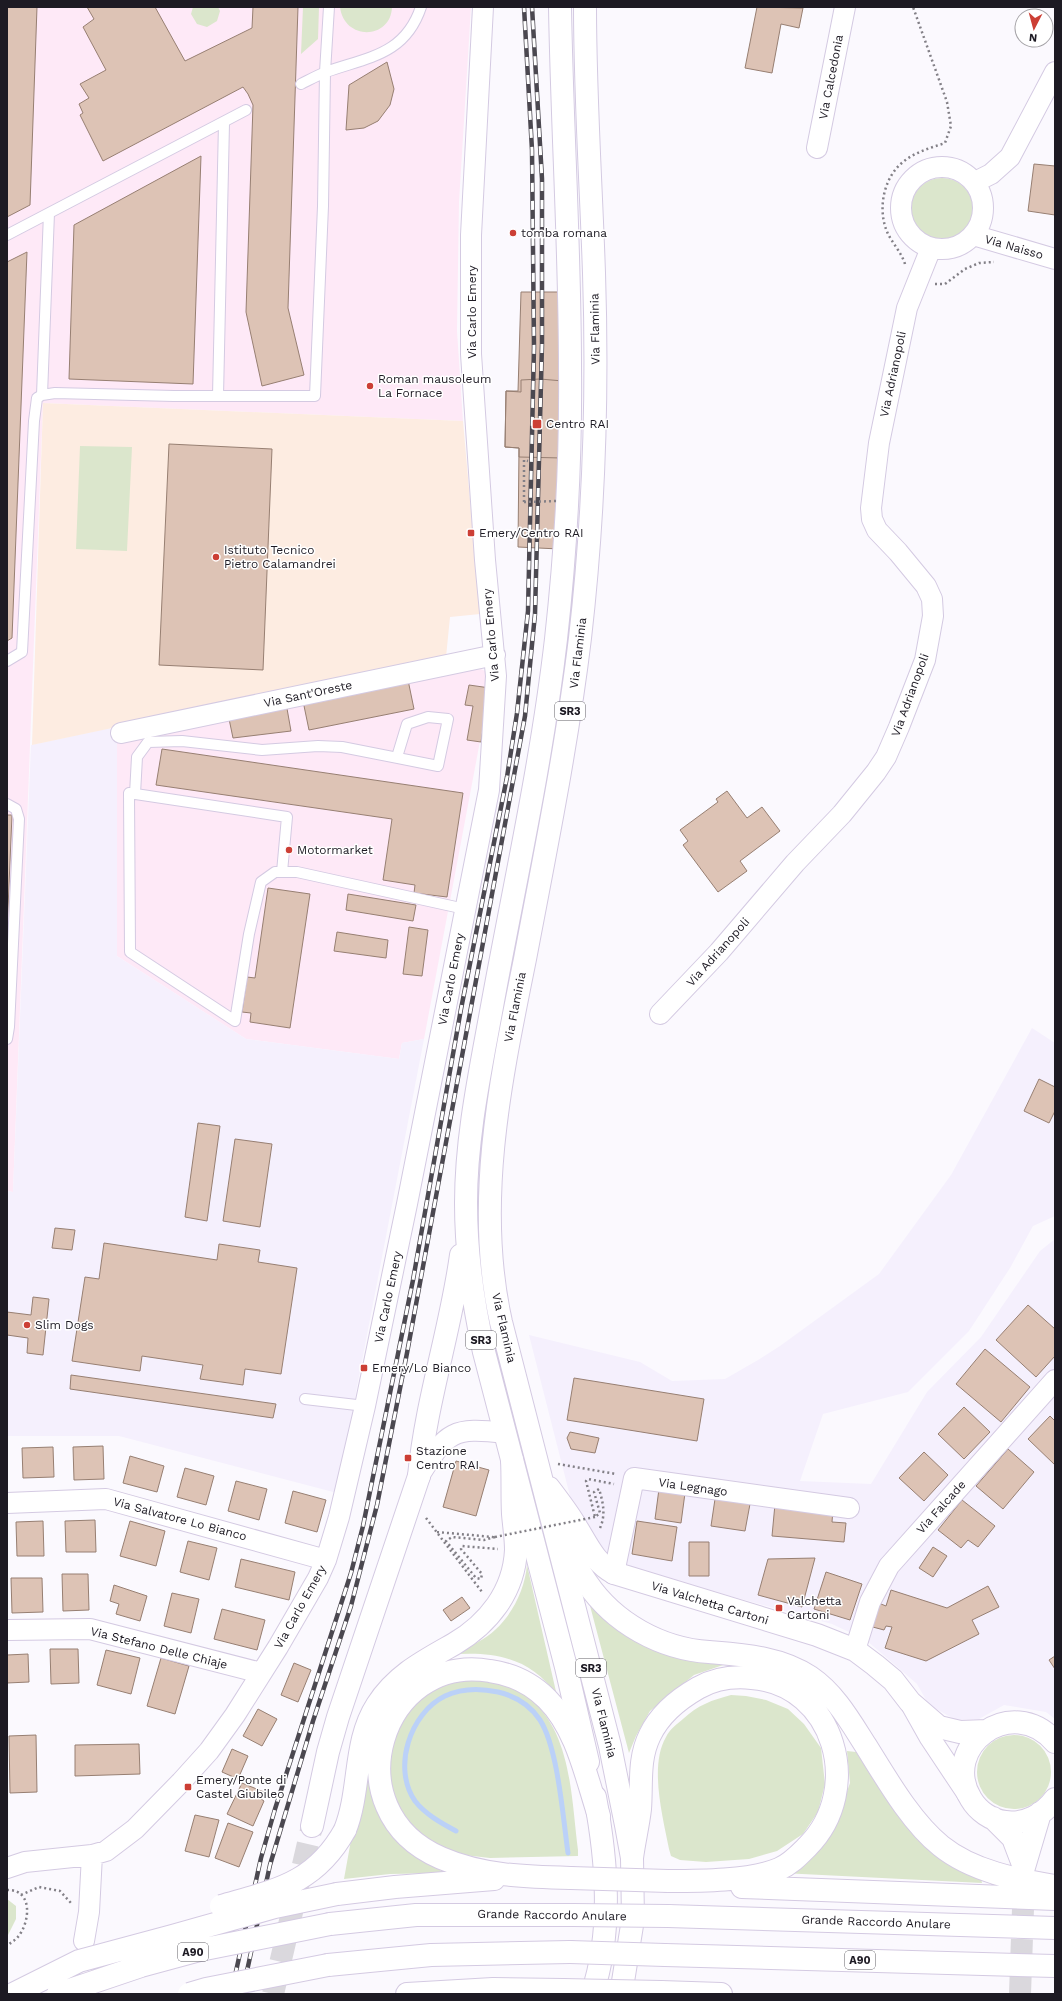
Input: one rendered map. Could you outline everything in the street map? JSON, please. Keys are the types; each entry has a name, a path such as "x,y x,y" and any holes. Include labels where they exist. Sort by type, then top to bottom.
{"main road":[{"name":"Via Flaminia","path":"560,7 570,369 568,499 563,564 556,637 547,705 475,1102 467,1177 466,1218 469,1261 478,1325 582,1732 599,1816"},
{"name":"Via Flaminia","path":"585,7 595,332 595,415 591,519 580,637 571,702 561,766 508,1045 495,1135 491,1191 490,1246 495,1292 610,1746 632,1858 633,1919 621,1994"},
{"path":"312,1826 328,1752 338,1717 419,1476 424,1432 451,1312 466,1218"},
{"path":"112,1952 181,1918 272,1890 295,1881 310,1873 333,1850 345,1830 351,1814 363,1741 368,1722 376,1706 394,1683 404,1674 480,1626 494,1610 505,1591 513,1571 516,1552 512,1460"},
{"path":"540,1470 573,1522 588,1550 601,1564 614,1573"},
{"path":"553,1522 588,1584 605,1605 627,1623 659,1641 677,1647 689,1650 769,1659 795,1668 825,1689 846,1715 910,1812 936,1842 955,1855 987,1870 1027,1881 1055,1886"},
{"name":"Via Valchetta Cartoni","path":"614,1573 817,1634 855,1650 884,1672 910,1702"},
{"path":"529,1877 478,1869 442,1859 418,1845 396,1823 383,1799 378,1769 383,1738 399,1708 410,1696 423,1685 436,1678 465,1670 487,1670 521,1679 548,1699 572,1735 599,1816"},
{"path":"632,1858 640,1809 642,1760 650,1735 665,1712 685,1695 706,1684 724,1678 758,1678 770,1681 794,1691 815,1711 827,1730 835,1751 838,1786 832,1810 824,1826 799,1855 781,1868 750,1877 671,1881"},
{"path":"910,1702 935,1724 945,1730 960,1732 987,1731"},
{"name":"Via Valchetta Cartoni","path":"1048,1806 1029,1819 1016,1822 1004,1822 993,1818 978,1809 969,1797 963,1777 966,1757 976,1740 987,1731 1001,1724 1020,1722 1040,1729 1055,1742"},
{"path":"993,1818 1013,1838 1024,1867 1048,1806"},
{"name":"SR3","path":"592,1994 601,1960 604,1939 606,1898 604,1857 599,1816"},
{"path":"14,1994 79,1961 274,1907 337,1894 395,1887 529,1877 671,1881 745,1887 1055,1899"},
{"name":"Grande Raccordo Anulare","path":"58,1994 141,1966 200,1950 330,1924 423,1914 668,1916 1055,1928"},
{"name":"A90","path":"189,1994 206,1989 328,1965 431,1955 570,1952 1055,1966"},
{"path":"407,1994 493,1989 721,1994"}],"street":[{"name":"Via Carlo Emery","path":"7,1868 25,1862 92,1855 106,1851 120,1842 181,1782 222,1732 262,1673 318,1578 326,1560 341,1510 365,1406 489,790 496,676 484,560 471,354 472,235 483,7"},
{"name":"Via Calcedonia","path":"817,148 845,7"},
{"path":"975,182 991,174 1010,156 1055,72"},
{"path":"943,166 955,168 966,174 975,182 981,195 984,209 980,223 973,235 964,243 954,247 942,249 931,248 920,243 910,235 904,225 900,213 900,201 904,189 920,172 932,167 943,166"},
{"name":"Via Naisso","path":"973,235 1055,259"},
{"name":"Via Adrianopoli","path":"660,1014 719,952 795,863 842,814 876,772 886,757 900,727 925,660 933,616 932,599 926,586 878,530 871,514 879,443 907,308 931,248"},
{"name":"Via Sant'Oreste","path":"121,733 495,655"},
{"name":"Via Falcade","path":"855,1650 870,1602 888,1566 1055,1380"},
{"path":"419,1476 438,1446 454,1434 478,1431 506,1433"},
{"name":"Via Legnago","path":"614,1573 634,1478 849,1508"},
{"name":"Via Salvatore Lo Bianco","path":"7,1502 106,1498 326,1560"},
{"name":"Via Stefano Delle Chiaje","path":"7,1630 90,1629 262,1673"},
{"name":"Via Valchetta Cartoni","path":"910,1702 930,1738 969,1797"},
{"path":"84,1941 89,1912 92,1855"}],"lane":[{"path":"7,661 22,652 34,421 37,398 42,395 56,392 218,396 315,396 329,7"},
{"path":"301,84 326,72 362,62 396,44 411,30 421,7"},
{"path":"7,235 246,110"},
{"path":"218,396 224,122"},
{"path":"42,395 49,213"},
{"path":"135,794 137,757 148,742 182,741 262,750 318,746 342,747 397,758 438,766 448,719 428,717 407,724 397,758"},
{"path":"282,872 287,817 129,793 130,952 235,1021 249,934 261,882 275,872 282,872 296,872 465,908"},
{"path":"7,804 16,809 19,819 10,1012 7,1039"},
{"path":"305,1399 365,1406"}],"path":[{"path":"913,7 947,102 951,126 945,143 916,153 902,162 887,184 883,198 886,230 901,253 905,265 903,275 930,284 945,284 965,269 979,263 999,263"},
{"path":"528,461 524,460 524,502 558,501"},
{"path":"540,1470 617,1474"},
{"path":"595,1517 586,1481 588,1479 593,1479 618,1485"},
{"path":"502,1550 462,1546 461,1549 482,1574 481,1579 476,1578 446,1541 452,1537 484,1540 595,1517 600,1513 594,1492 599,1489 603,1504"},
{"path":"428,1511 426,1518 482,1592 485,1585"},
{"path":"437,1532 495,1537"},
{"path":"21,1895 39,1887 60,1891 70,1903 74,1902"},
{"path":"7,1890 21,1895 26,1900 28,1913 24,1927 17,1938 7,1946"}],"shaded area":[{"path":"7,7 471,7 459,202 457,331 463,421 43,403 13,1192 7,1191"},
{"path":"43,403 463,421 480,614 450,617 446,657 32,745"},
{"name":"Motormarket","path":"481,669 487,672 490,688 424,1039 402,1043 399,1059 246,1039 117,956 117,743 228,714 408,680"},
{"path":"110,728 117,743 117,956 246,1039 399,1059 402,1043 424,1039 356,1392 350,1436 337,1493 119,1436 7,1436 7,1191 13,1192 31,745"},
{"path":"1032,1028 1055,1043 1055,1216 1033,1226 1010,1268 969,1331 908,1392 823,1414 800,1481 871,1484 927,1392 981,1337 1040,1251 1055,1239 1055,1719 1046,1712 1004,1705 979,1719 956,1720 929,1705 917,1684 866,1640 832,1624 624,1567 606,1554 571,1500 529,1335 640,1362 672,1381 725,1379 758,1360 780,1346 879,1274 951,1175"}],"green space":[{"path":"193,7 218,7 220,11 217,21 207,27 197,24 191,14"},
{"path":"303,7 319,7 318,39 301,54"},
{"path":"340,7 392,7 390,18 384,26 367,32 358,31 350,26 343,18"},
{"path":"942,178 954,180 964,187 971,197 973,209 971,221 964,231 954,238 942,240 930,238 920,231 913,221 911,209 913,197 920,187 930,180"},
{"path":"80,446 132,447 127,551 76,549"},
{"path":"527,1565 557,1696 547,1683 535,1672 522,1664 509,1659 479,1654 447,1655 466,1648 488,1636 505,1619 518,1599"},
{"path":"589,1602 726,1664 694,1675 650,1711 636,1736 629,1753"},
{"path":"464,1679 497,1681 515,1686 542,1710 553,1727 567,1766 571,1787 578,1856 490,1858 446,1853 414,1831 394,1807 388,1756 398,1729 413,1705 440,1685"},
{"path":"731,1695 766,1700 788,1709 804,1724 821,1748 825,1784 818,1812 803,1834 777,1851 749,1859 706,1862 680,1860 671,1856 661,1808 658,1762 661,1749 669,1732 694,1710"},
{"path":"1014,1735 1028,1738 1040,1746 1048,1758 1051,1772 1048,1786 1040,1798 1028,1806 1014,1809 1000,1806 988,1798 980,1786 977,1772 980,1758 988,1746 1000,1738"},
{"path":"847,1751 856,1752 876,1782 981,1878 982,1883 782,1873 803,1862 834,1829 850,1783"},
{"path":"364,1768 369,1772 381,1817 386,1827 408,1850 445,1873 390,1874 344,1879"},
{"path":"7,1899 16,1906 16,1919 7,1937"}],"building":[{"path":"7,7 37,7 30,205 7,217"},
{"path":"87,7 155,7 185,61 252,28 253,7 298,7 288,308 304,375 262,386 246,312 253,105 248,94 243,87 103,161 80,115 83,113 79,104 89,98 80,84 106,70 83,27 94,19"},
{"path":"757,7 803,8 799,28 781,24 772,73 745,68"},
{"path":"387,62 394,89 390,105 378,121 364,128 346,130 349,85"},
{"path":"201,156 193,384 69,379 74,225"},
{"path":"1034,164 1055,166 1055,215 1028,211"},
{"path":"27,252 12,638 7,641 7,262"},
{"path":"521,292 563,292 559,549 518,547 519,448 505,447 506,391 518,391"},
{"path":"540,379 563,381 562,458 519,457 519,448 505,447 506,391 521,392 521,380"},
{"name":"Istituto Tecnico Pietro Calamandrei","path":"169,444 272,449 263,670 159,665"},
{"path":"408,680 414,709 309,730 303,701"},
{"path":"469,685 490,688 481,742 467,740 473,706 465,705"},
{"path":"286,703 291,731 233,738 228,714"},
{"path":"162,749 463,793 447,897 414,893 415,885 383,880 392,819 156,785"},
{"path":"727,791 747,818 762,807 780,831 740,861 747,871 718,892 683,845 688,841 680,830 718,802 716,799"},
{"path":"7,815 12,815 7,931"},
{"path":"268,888 310,894 290,1028 250,1022 251,1013 242,1012 247,977 255,978"},
{"path":"348,894 416,905 413,921 346,910"},
{"path":"409,927 428,930 422,976 403,974"},
{"path":"337,932 388,940 386,958 334,951"},
{"path":"1039,1079 1055,1087 1055,1111 1049,1123 1024,1111"},
{"path":"198,1123 220,1126 207,1221 185,1217"},
{"path":"235,1139 272,1144 260,1227 223,1221"},
{"path":"55,1228 75,1230 72,1250 52,1248"},
{"path":"104,1243 217,1260 219,1244 260,1250 258,1262 297,1268 281,1374 245,1369 243,1385 200,1379 203,1365 142,1356 140,1371 72,1361 85,1277 99,1279"},
{"name":"Slim Dogs","path":"33,1297 49,1299 43,1355 27,1353 28,1338 7,1335 7,1312 31,1315"},
{"path":"1028,1305 1055,1329 1055,1356 1036,1377 996,1340"},
{"path":"985,1349 1030,1387 1001,1422 956,1384"},
{"path":"71,1375 276,1404 273,1418 70,1389"},
{"path":"574,1378 704,1399 697,1441 567,1420"},
{"path":"964,1407 990,1432 964,1459 938,1434"},
{"path":"1050,1416 1055,1421 1055,1465 1028,1439"},
{"path":"570,1432 599,1438 595,1453 571,1449 567,1438"},
{"path":"103,1446 104,1479 74,1480 73,1447"},
{"path":"53,1447 54,1477 23,1478 22,1448"},
{"path":"1008,1449 1034,1472 1003,1509 976,1486"},
{"path":"924,1452 948,1475 924,1501 899,1478"},
{"path":"130,1456 164,1466 157,1492 123,1483"},
{"path":"456,1461 489,1470 476,1516 443,1507"},
{"path":"185,1468 214,1476 206,1505 177,1497"},
{"path":"236,1481 267,1489 259,1520 228,1511"},
{"path":"659,1489 685,1493 681,1523 655,1519"},
{"path":"293,1491 326,1500 317,1532 285,1523"},
{"path":"715,1499 750,1504 745,1531 711,1526"},
{"path":"962,1500 995,1526 978,1547 968,1540 961,1548 938,1530"},
{"path":"775,1504 833,1509 832,1522 846,1523 844,1542 772,1536"},
{"path":"95,1520 96,1552 66,1552 65,1521"},
{"path":"43,1521 44,1556 17,1556 16,1522"},
{"path":"130,1521 165,1531 156,1566 120,1556"},
{"path":"637,1521 677,1527 672,1561 632,1554"},
{"path":"188,1541 217,1548 209,1580 180,1572"},
{"path":"689,1542 709,1542 709,1576 689,1576"},
{"path":"933,1547 947,1556 933,1577 919,1568"},
{"path":"815,1558 802,1607 758,1595 768,1559"},
{"path":"241,1559 295,1572 289,1600 235,1587"},
{"path":"826,1572 862,1584 850,1620 814,1609"},
{"path":"62,1574 88,1574 89,1610 63,1611"},
{"path":"11,1578 42,1578 43,1612 12,1613"},
{"path":"114,1585 147,1596 140,1621 116,1614 119,1604 110,1601"},
{"path":"988,1586 999,1607 972,1620 979,1634 926,1661 885,1648 892,1627 886,1626 884,1630 869,1626 876,1602 886,1606 891,1590 947,1608"},
{"path":"172,1593 199,1599 191,1633 164,1626"},
{"path":"462,1597 470,1608 451,1621 443,1610"},
{"path":"222,1609 265,1620 257,1650 214,1639"},
{"path":"50,1649 78,1649 79,1683 51,1684"},
{"path":"106,1650 140,1658 131,1694 97,1685"},
{"path":"28,1654 29,1682 7,1683 7,1655"},
{"path":"1055,1656 1055,1669 1049,1660"},
{"path":"161,1658 189,1666 175,1714 147,1706"},
{"path":"294,1663 311,1670 298,1702 281,1695"},
{"path":"258,1709 277,1719 262,1746 243,1736"},
{"path":"36,1735 37,1792 10,1793 9,1736"},
{"path":"139,1744 140,1774 75,1776 75,1745"},
{"path":"232,1749 248,1756 238,1779 222,1772"},
{"path":"242,1783 264,1792 261,1799 264,1801 253,1826 227,1814"},
{"path":"195,1815 219,1820 209,1857 185,1851"},
{"path":"228,1823 253,1832 239,1867 215,1858"}],"waterway":[{"path":"456,1831 428,1814 415,1801 408,1788 405,1773 405,1758 408,1742 422,1715 433,1704 445,1696 464,1690 485,1690 498,1692 522,1702 532,1710 540,1720 546,1732 559,1784 568,1853"}],"tunnel":[{"path":"273,1994 312,1826"},
{"path":"1020,1994 1024,1880"}],"railway":[{"path":"231,1994 261,1858 275,1809 351,1573 363,1526 413,1280 461,1009 507,777 517,713 528,611 534,347 532,150 524,7"},
{"path":"242,1994 270,1865 313,1721 351,1606 377,1505 407,1353 525,716 535,614 542,344 542,179 532,7"}],"place":[{"name":"tomba romana","path":"513,233"},
{"name":"Roman mausoleum La Fornace","path":"370,386"},
{"name":"Centro RAI","path":"537,424"},
{"name":"Emery/Centro RAI","path":"471,533"},
{"name":"Istituto Tecnico Pietro Calamandrei","path":"216,557"},
{"name":"Motormarket","path":"289,850"},
{"name":"Slim Dogs","path":"27,1325"},
{"name":"Emery/Lo Bianco","path":"364,1368"},
{"name":"Stazione Centro RAI","path":"408,1458"},
{"name":"Valchetta Cartoni","path":"779,1608"},
{"name":"Emery/Ponte di Castel Giubileo","path":"188,1787"}]}
